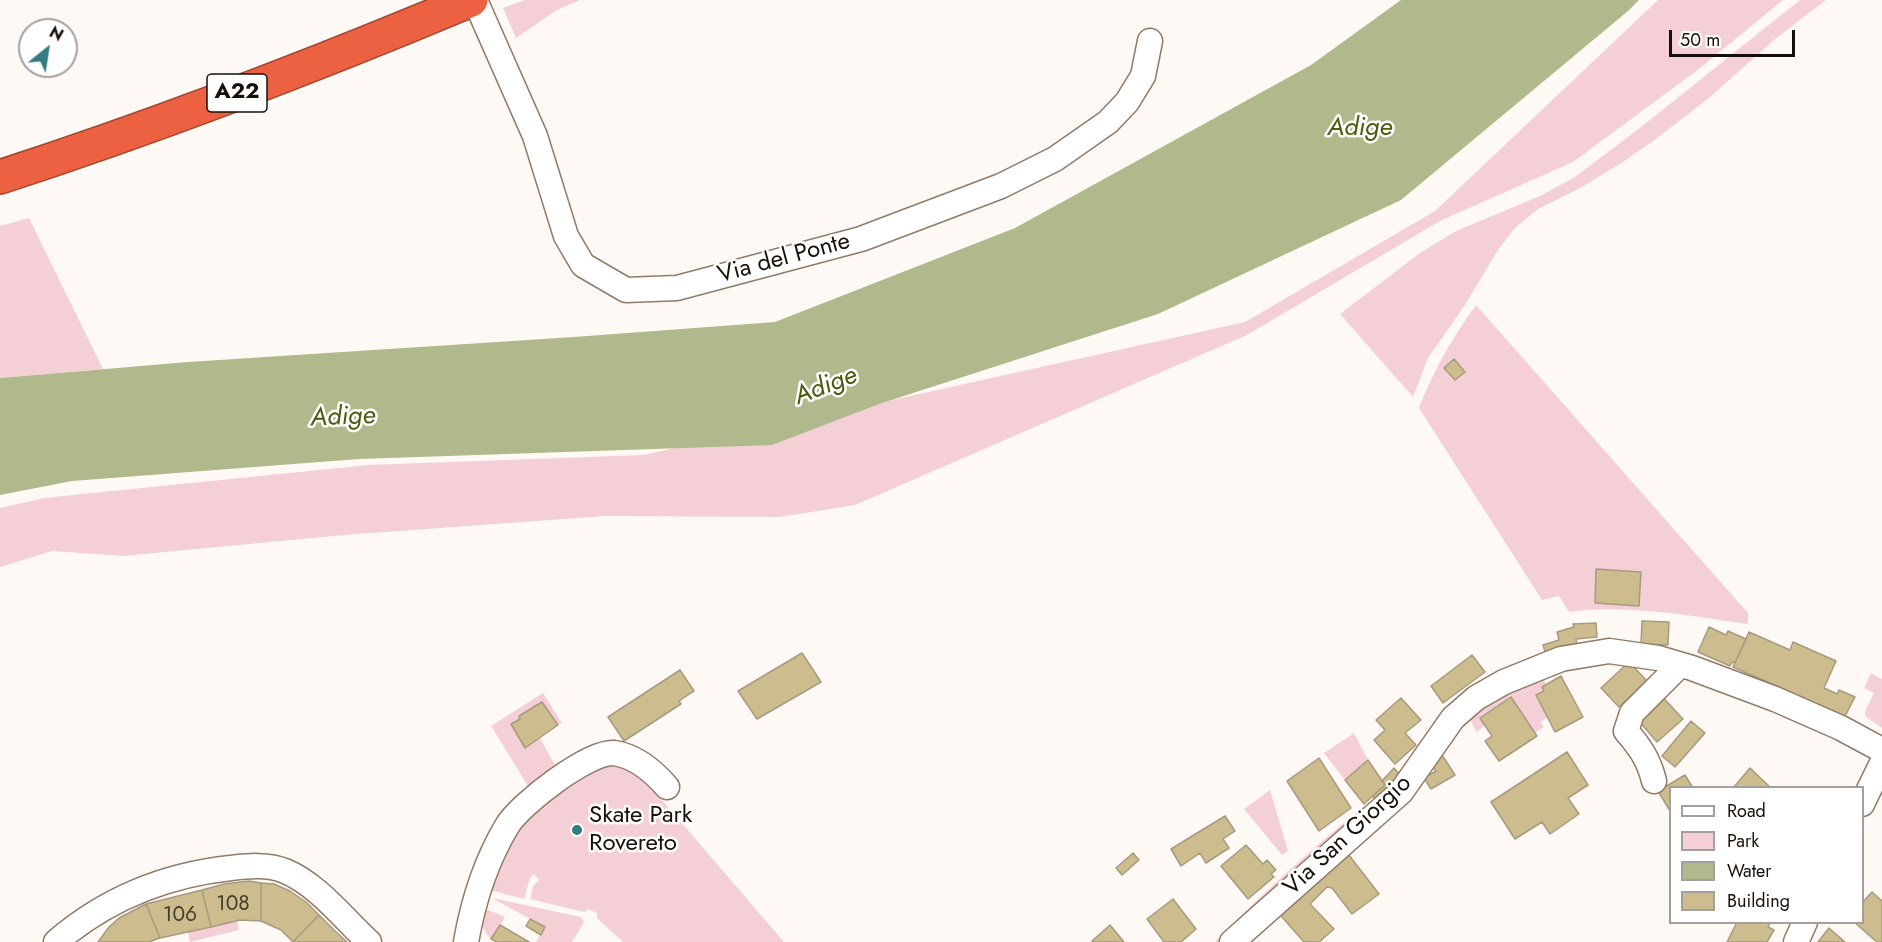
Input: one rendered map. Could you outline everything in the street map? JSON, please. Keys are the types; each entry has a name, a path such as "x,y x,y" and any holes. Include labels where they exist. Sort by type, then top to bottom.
{"highway":[{"name":"A22","path":"0,155 202,84 416,0"},
{"name":"A22","path":"0,177 122,137 371,42 473,0"}],"street":[{"name":"Via del Ponte","path":"473,0 535,136 566,236 583,266 626,290 677,288 861,239 1001,186 1055,159 1108,122 1127,102 1143,76 1150,41"},
{"name":"Via San Giorgio","path":"1232,942 1401,792 1453,718 1476,698 1504,682 1562,659 1609,651 1658,658 1786,704 1862,738 1882,750"},
{"path":"1654,781 1650,764 1641,748 1626,730 1632,713 1680,665"},
{"path":"466,942 471,913 495,848 508,824 541,791 601,754 615,753 642,764 667,787"},
{"path":"1864,802 1882,763"},
{"path":"56,942 115,901 140,889 196,873 250,866 284,870 306,882 369,942"},
{"path":"1796,942 1804,924"}],"green space":[{"path":"525,0 580,0 557,10 516,38 503,8"},
{"path":"1658,0 1783,0 1699,69 1573,162 1440,221 1247,335 855,505 780,517 605,516 344,535 123,556 52,551 0,567 0,508 44,498 368,465 643,455 1245,322 1435,211"},
{"path":"1800,0 1826,0 1774,40 1709,98 1656,139 1582,187 1538,209 1515,228 1498,250 1465,305 1428,358 1413,397 1340,314 1420,253 1456,231 1540,196 1575,177"},
{"path":"29,218 103,369 0,378 0,226"},
{"path":"1476,305 1748,613 1748,624 1636,610 1569,612 1559,596 1542,600 1419,408 1444,355"},
{"path":"1540,672 1546,684 1542,687 1544,691 1536,695 1547,718 1540,722 1544,727 1535,733 1511,697 1480,718 1485,726 1476,732 1470,714"},
{"path":"1871,673 1882,679 1882,728 1865,716 1865,711 1874,693 1864,688"},
{"path":"543,693 562,723 558,725 542,702 519,716 520,719 511,724 525,747 540,738 559,772 531,791 491,726"},
{"path":"1354,733 1368,760 1345,780 1324,753"},
{"path":"606,760 638,772 784,942 623,942 597,918 597,913 588,909 584,912 530,899 533,886 539,880 534,874 530,878 524,899 490,891 500,851 523,813"},
{"path":"1270,790 1288,851 1282,855 1244,809"},
{"path":"1363,807 1369,813 1224,942 1215,942 1287,872"},
{"path":"492,898 581,917 584,922 572,942 536,942 545,927"},
{"path":"486,909 505,917 491,939 482,925"},
{"path":"237,921 239,930 190,942 188,932"}],"water":[{"name":"Adige","path":"1401,0 1639,0 1401,200 1158,314 879,404 772,445 359,459 72,481 0,495 0,378 188,362 775,322 1015,228 1311,65"}],"building":[{"path":"1454,359 1465,372 1455,380 1444,368"},
{"path":"1596,569 1641,572 1639,606 1595,603"},
{"path":"1642,621 1669,622 1668,645 1641,644"},
{"path":"1596,623 1597,637 1576,639 1578,652 1548,661 1543,645 1559,640 1557,632 1574,627 1573,624"},
{"path":"1709,627 1726,635 1728,631 1746,639 1735,663 1732,662 1730,666 1698,652"},
{"path":"1749,632 1790,650 1793,642 1836,661 1824,688 1837,694 1839,690 1855,697 1840,726 1787,693 1788,691 1733,667"},
{"path":"802,653 821,682 757,719 738,691"},
{"path":"1472,655 1485,672 1443,703 1431,686"},
{"path":"1629,662 1647,681 1619,707 1601,688"},
{"path":"680,670 694,691 679,701 681,704 624,741 608,717"},
{"path":"1561,676 1583,717 1555,732 1536,695 1544,691 1542,687"},
{"path":"1657,691 1683,719 1657,742 1632,713"},
{"path":"1511,697 1537,736 1499,761 1485,741 1492,736 1480,718"},
{"path":"1401,698 1421,720 1405,733 1416,745 1395,764 1374,740 1385,730 1376,720"},
{"path":"542,702 558,725 525,748 511,724 520,719 519,716"},
{"path":"1691,721 1705,733 1675,767 1662,756"},
{"path":"1567,752 1588,785 1568,798 1579,814 1550,834 1542,822 1515,839 1491,802"},
{"path":"1442,755 1455,775 1431,789 1424,778 1436,771 1430,763"},
{"path":"1319,758 1351,808 1319,831 1287,781"},
{"path":"1368,760 1385,785 1364,804 1345,780"},
{"path":"1394,768 1404,779 1379,804 1373,796 1385,785 1382,781"},
{"path":"1750,768 1769,786 1735,786"},
{"path":"1685,775 1692,786 1669,786 1669,809 1658,791"},
{"path":"1225,816 1235,831 1223,839 1229,848 1206,863 1200,853 1181,866 1171,849"},
{"path":"1246,845 1263,864 1267,860 1276,870 1271,874 1274,877 1248,899 1221,866"},
{"path":"1342,846 1379,894 1352,914 1332,888 1327,887 1310,904 1334,929 1319,942 1304,942 1274,908"},
{"path":"1133,853 1139,860 1122,875 1116,868"},
{"path":"249,881 261,883 261,921 240,920 211,927 202,890"},
{"path":"261,883 274,884 290,891 319,915 293,942 281,930 261,921"},
{"path":"202,890 211,927 160,938 146,904"},
{"path":"1872,892 1882,901 1882,942 1877,942 1856,924 1864,924 1864,901"},
{"path":"1173,899 1196,929 1181,942 1164,942 1147,919"},
{"path":"146,904 160,938 149,942 98,942 119,918"},
{"path":"319,915 333,929 347,942 293,942"},
{"path":"530,919 545,927 541,935 526,926"},
{"path":"1736,924 1769,924 1768,927 1774,930 1767,942 1727,942"},
{"path":"500,925 529,942 497,942 491,939"},
{"path":"1110,925 1124,942 1092,941"},
{"path":"1829,928 1845,942 1818,942"}],"place":[{"name":"Skate Park Rovereto","path":"577,830"}]}
